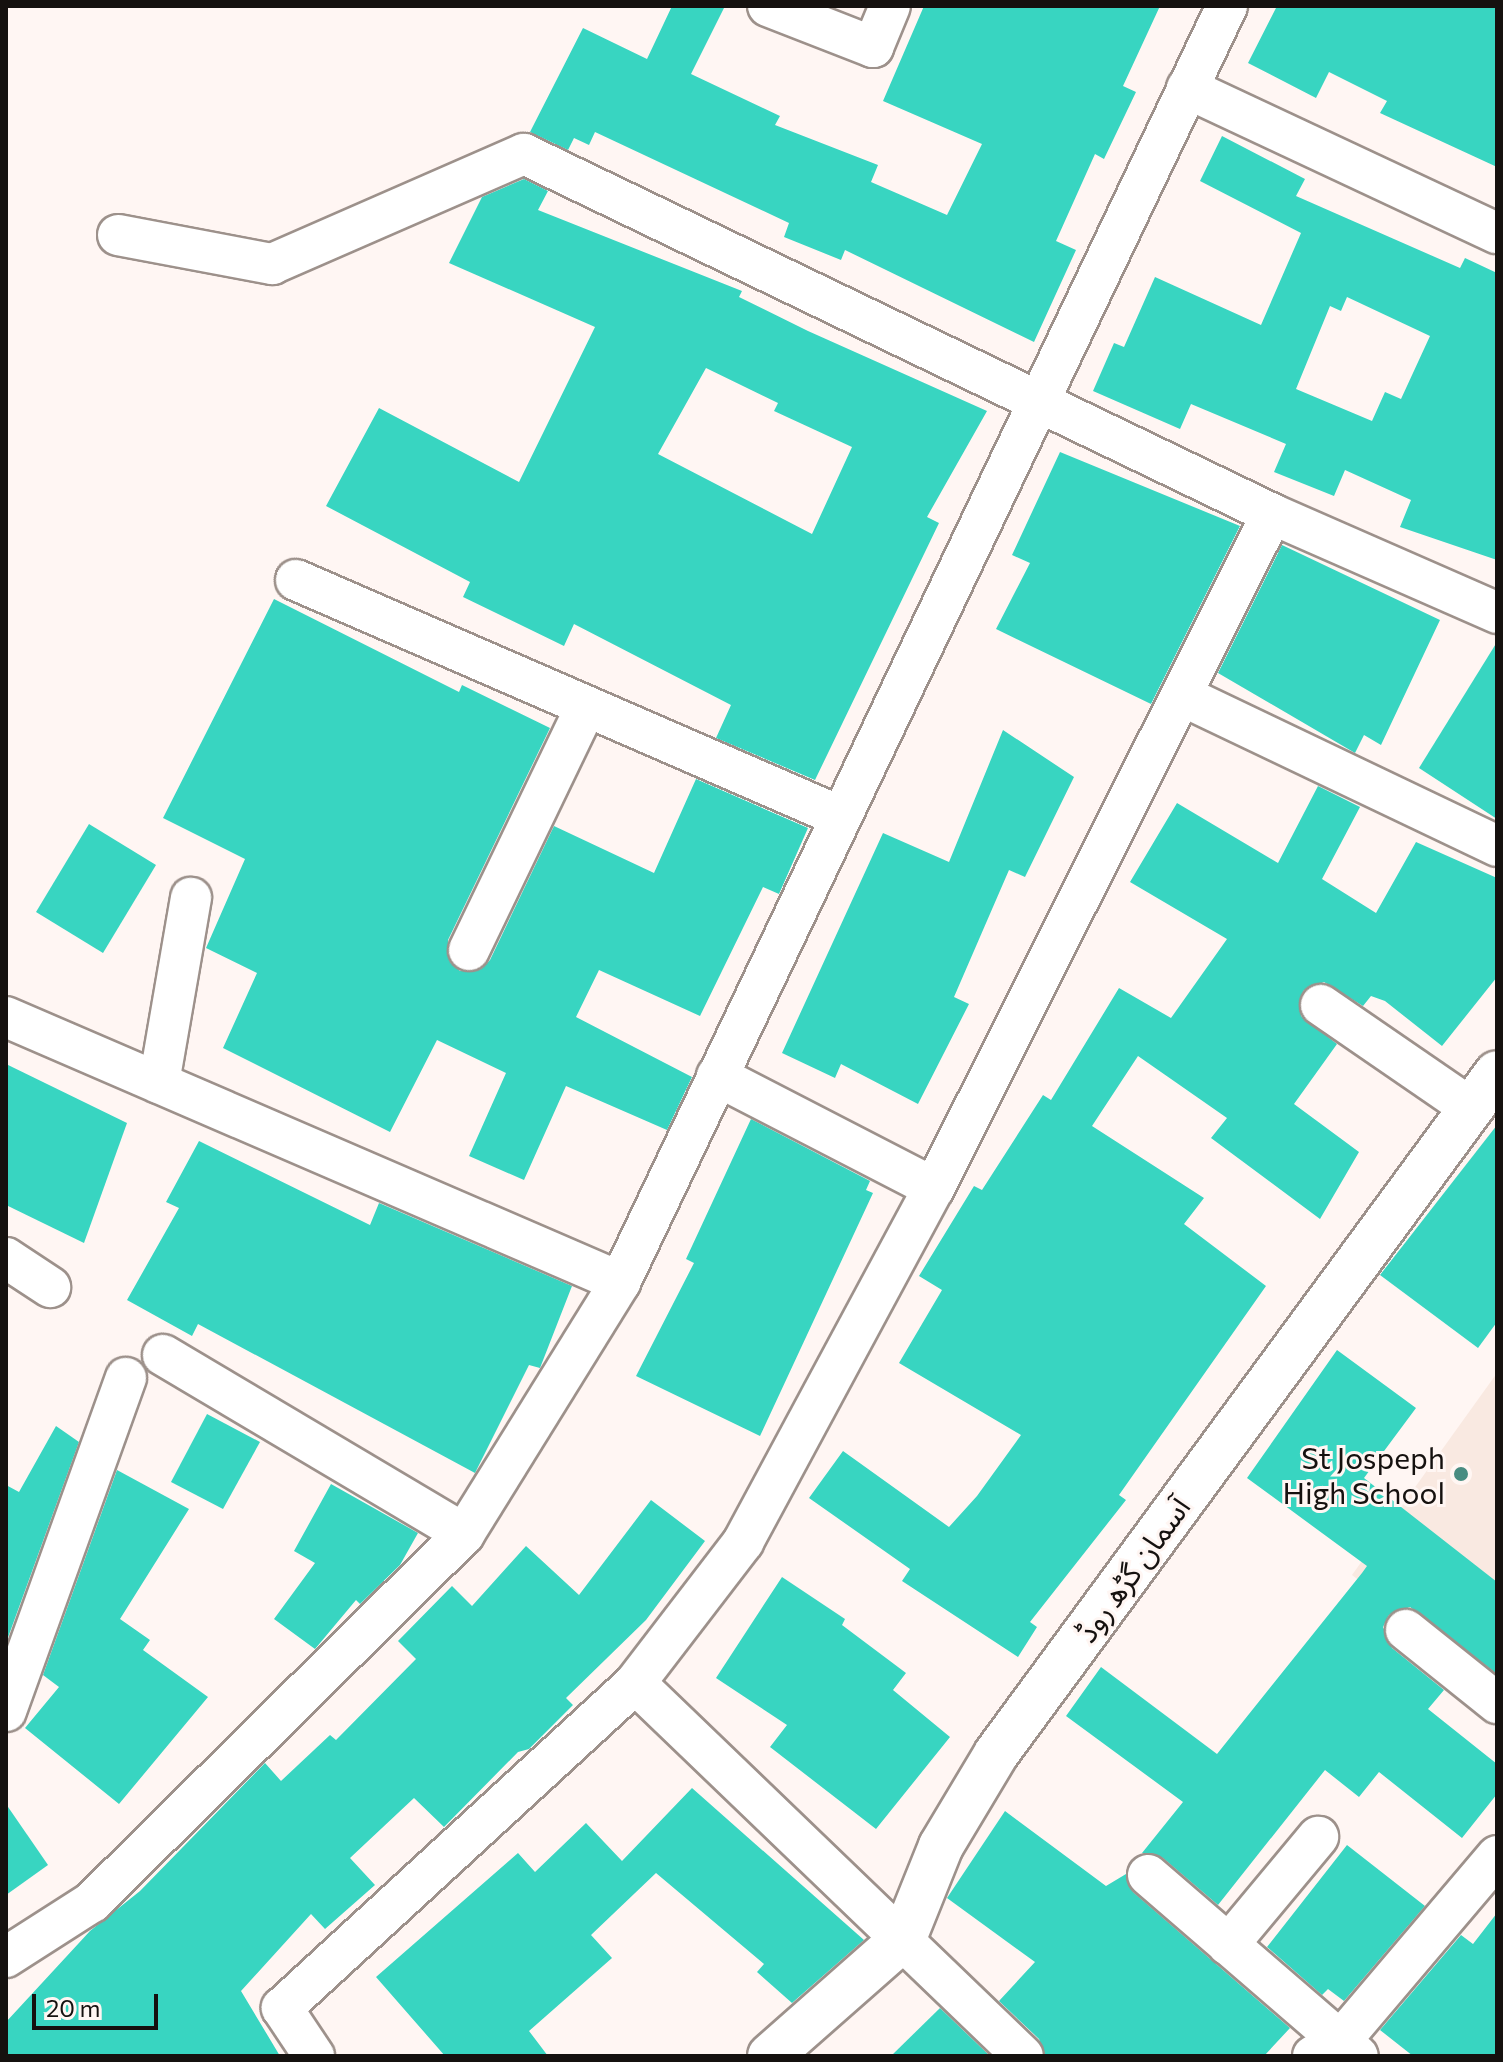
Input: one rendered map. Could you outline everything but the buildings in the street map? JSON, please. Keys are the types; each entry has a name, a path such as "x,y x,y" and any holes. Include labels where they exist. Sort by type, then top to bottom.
{"street":[{"path":"768,6 873,47 890,6"},
{"path":"6,1957 92,1902 464,1534 620,1282 1036,396 1227,6"},
{"path":"1187,88 1497,233"},
{"path":"118,235 272,264 524,154 1036,396 1272,514 1497,613"},
{"path":"314,2056 282,2008 635,1683 743,1542 934,1188 1272,514"},
{"path":"296,580 584,711 839,816"},
{"path":"1183,696 1497,846"},
{"path":"469,950 584,711"},
{"path":"159,1083 191,898"},
{"path":"1321,1005 1471,1108"},
{"path":"6,1017 620,1282"},
{"name":"آسمان گڑھ روڈ","path":"770,2056 904,1938 941,1846 996,1754 1497,1073"},
{"path":"717,1076 934,1188"},
{"path":"6,1258 50,1287"},
{"path":"163,1355 464,1534"},
{"path":"6,1711 126,1378"},
{"path":"1406,1630 1497,1703"},
{"path":"635,1683 904,1938 1023,2056"},
{"path":"1228,1945 1318,1837"},
{"path":"1148,1875 1228,1945 1338,2050 1497,1856"}],"shaded area":[{"name":"St Jospeph High School","path":"1497,1373 1497,1687 1352,1575"}],"place":[{"name":"St Jospeph High School","path":"1461,1474"}]}
